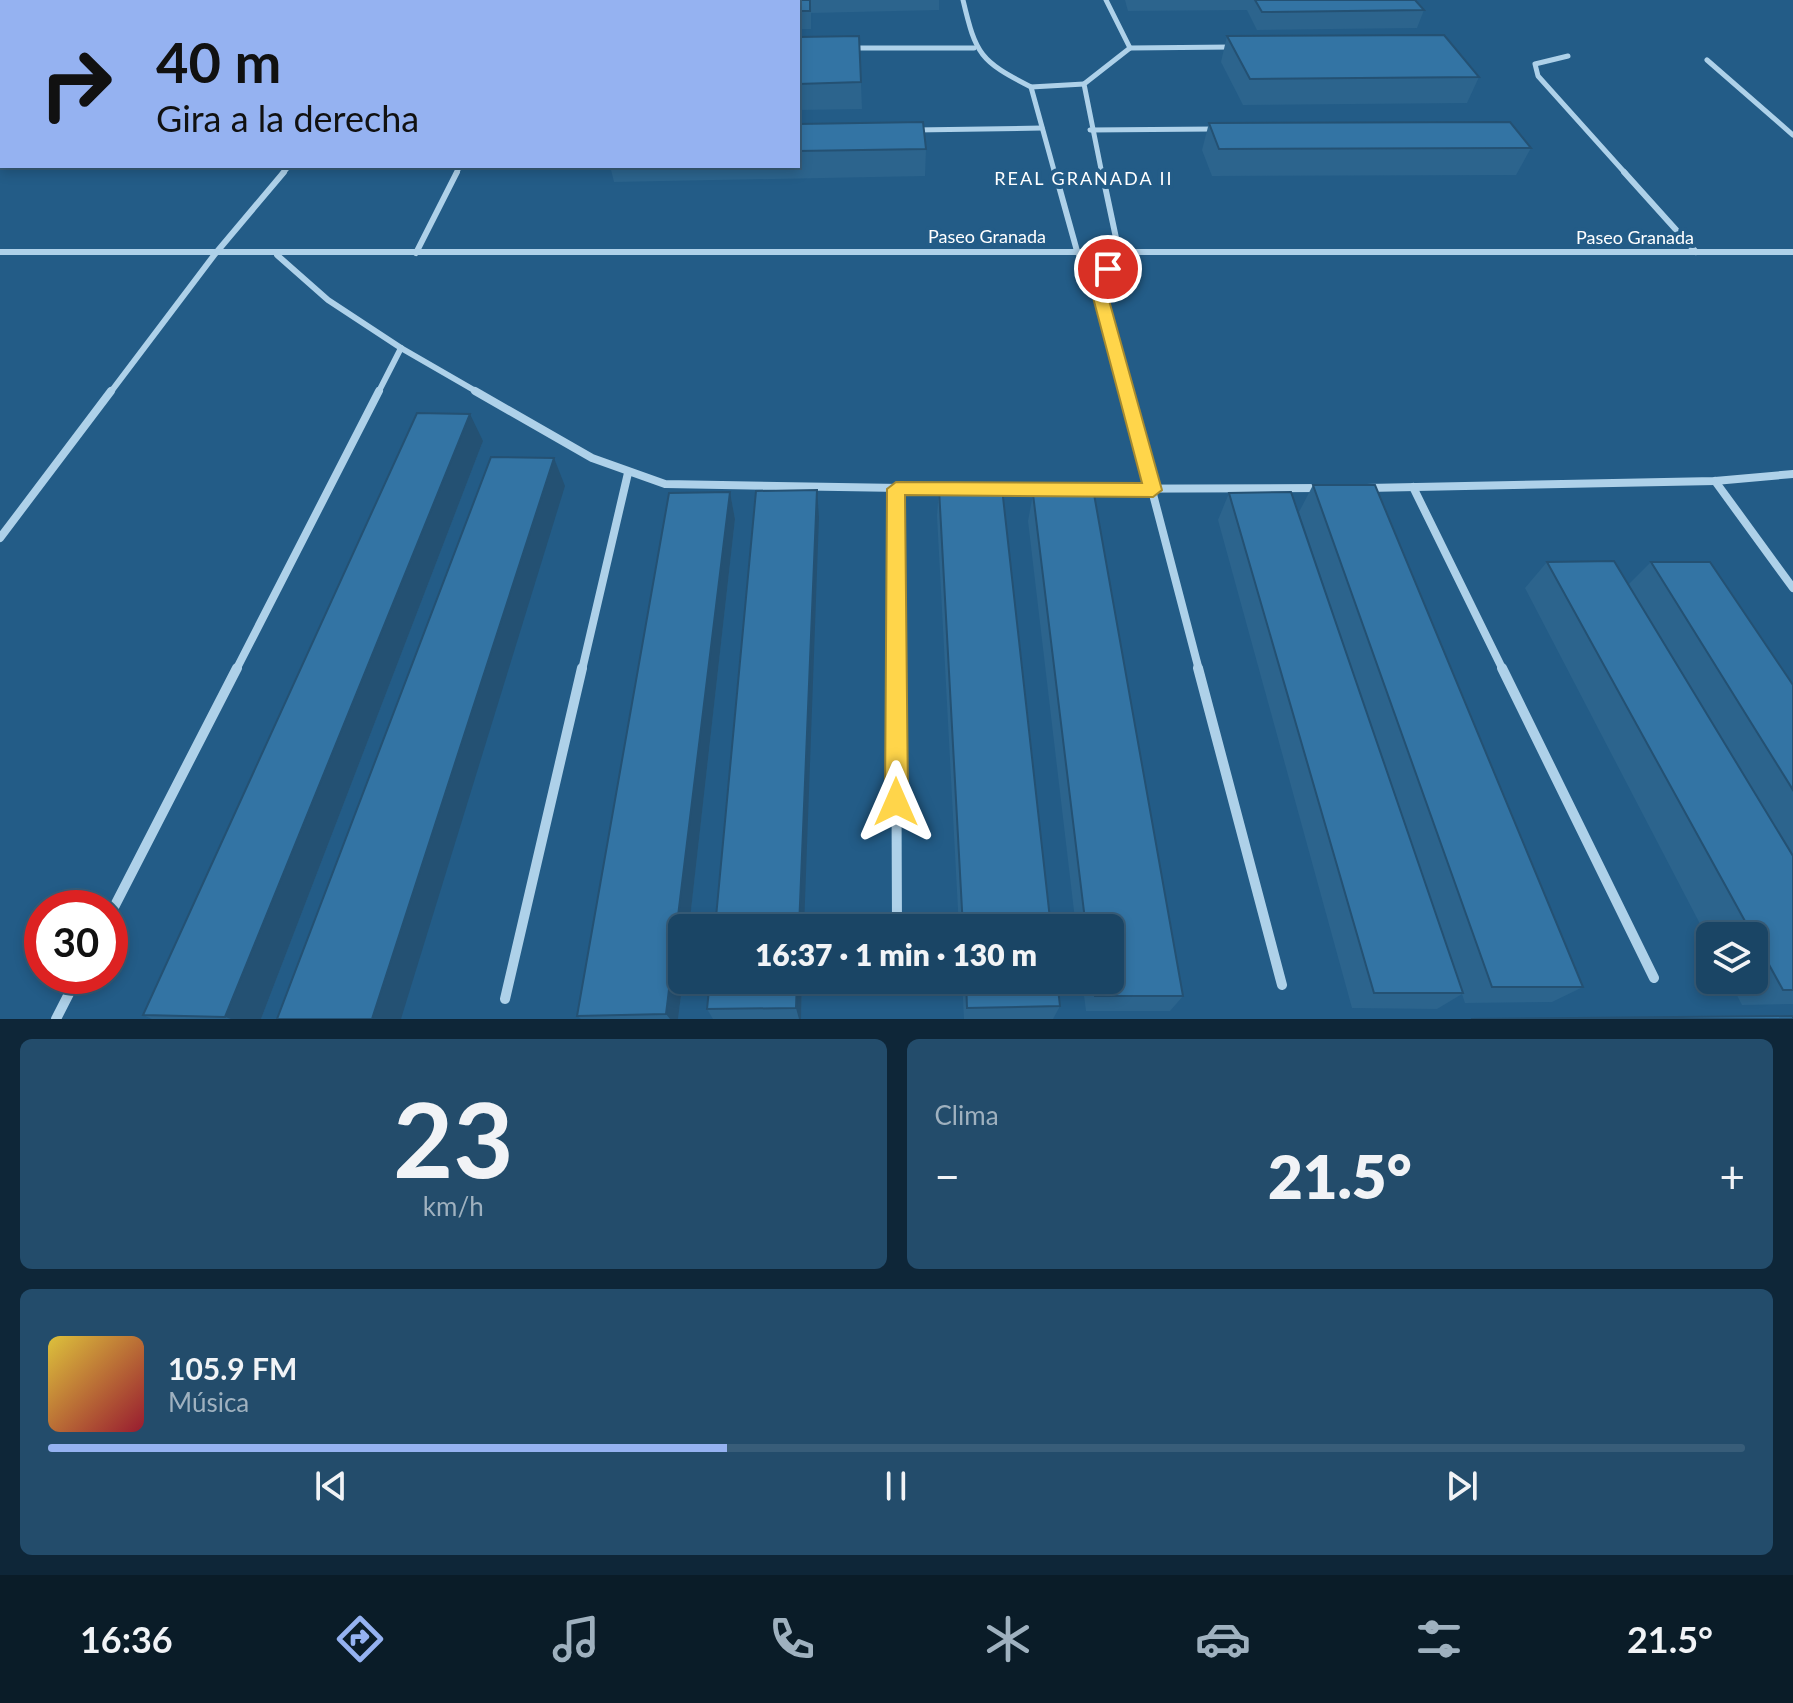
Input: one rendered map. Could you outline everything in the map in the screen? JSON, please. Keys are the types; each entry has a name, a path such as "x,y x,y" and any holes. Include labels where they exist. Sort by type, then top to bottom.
{"street":[{"path":"963,0 974,48 987,66 1031,87 1084,84 1130,48 1240,47"},
{"path":"1106,0 1130,48"},
{"path":"842,48 974,48"},
{"path":"1568,56 1535,64 1538,76 1696,252"},
{"path":"1707,60 1793,135"},
{"path":"1084,84 1090,130 1112,211 1119,252 1098,286"},
{"path":"1031,87 1077,251 1098,286 1282,985"},
{"path":"905,131 1042,128"},
{"path":"1090,130 1217,129"},
{"path":"0,538 215,254 287,168"},
{"path":"416,253 459,168"},
{"name":"Paseo Granada","path":"0,252 1793,252"},
{"path":"276,254 328,300 401,348 592,458 628,473 665,484 972,489"},
{"path":"123,890 401,348"},
{"path":"505,999 628,473"},
{"path":"1352,488 1715,481 1793,474"},
{"path":"1715,481 1793,588"},
{"path":"1413,487 1654,978"},
{"path":"987,489 1336,488"},
{"path":"896,489 897,914"},
{"path":"56,1019 69,994"}],"building":[{"path":"800,0 810,0 810,11 800,11"},
{"path":"1255,0 1415,0 1424,10 1262,12"},
{"path":"1444,35 1479,77 1250,79 1227,36"},
{"path":"859,36 861,82 800,84 800,37"},
{"path":"923,122 926,149 800,151 800,124"},
{"path":"1510,122 1531,148 1219,149 1209,123"},
{"path":"417,413 470,414 225,1017 143,1015"},
{"path":"491,457 554,458 372,1019 277,1019"},
{"path":"1313,485 1375,485 1583,987 1492,987"},
{"path":"1002,488 1049,914 962,914 939,489"},
{"path":"817,490 800,914 716,914 756,491"},
{"path":"730,492 678,914 668,914 666,1014 577,1016 669,493"},
{"path":"1291,492 1463,993 1374,993 1229,493"},
{"path":"1033,494 1094,494 1183,996 1095,996 1124,994 1124,914 1084,914"},
{"path":"1614,561 1793,856 1793,990 1783,990 1768,963 1768,922 1746,922 1547,562"},
{"path":"1651,562 1710,562 1793,685 1793,790"},
{"path":"709,994 796,994 796,1008 707,1009"},
{"path":"966,994 1059,994 1060,1006 967,1008"},
{"path":"1793,1016 1793,1019 1471,1019"}],"district":[{"name":"REAL GRANADA II","path":"1084,179"}],"route":[{"path":"896,802 896,489 1153,490 1098,286 1108,269"}]}
